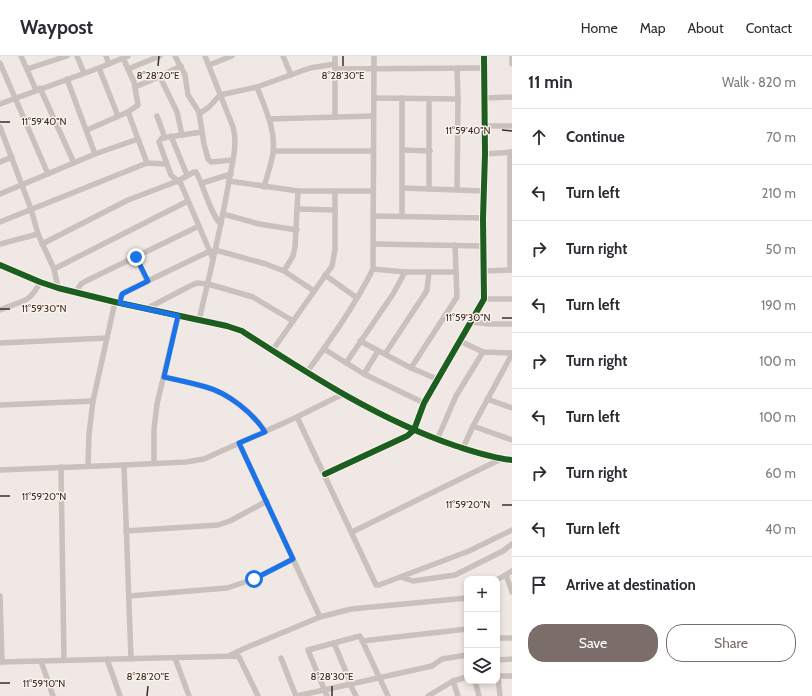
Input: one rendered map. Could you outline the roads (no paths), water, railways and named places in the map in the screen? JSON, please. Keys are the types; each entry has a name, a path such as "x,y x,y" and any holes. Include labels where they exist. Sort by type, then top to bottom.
{"street":[{"path":"21,56 74,163"},
{"path":"27,69 68,56"},
{"path":"77,56 84,73"},
{"path":"106,56 109,64"},
{"path":"128,69 160,56"},
{"path":"175,56 186,79 188,95 200,114 206,153 209,161 233,160"},
{"path":"198,320 208,284 213,259 213,250 224,214 235,140 234,130 205,56"},
{"path":"209,65 232,56"},
{"path":"283,56 291,75"},
{"path":"335,56 335,117"},
{"path":"307,372 324,349 357,298 373,269 374,56"},
{"path":"325,474 407,436 414,430 424,403 484,299 483,218 486,154 484,56"},
{"path":"512,56 512,64"},
{"path":"0,104 125,57 135,87 138,105 128,112 87,130"},
{"path":"135,87 160,77 181,66"},
{"path":"1,67 48,174"},
{"path":"99,68 118,116"},
{"path":"200,114 220,95 257,87 310,68 484,68"},
{"path":"457,68 457,189"},
{"path":"160,77 177,112 182,135"},
{"path":"67,79 95,154"},
{"path":"257,87 273,134 273,151 264,186"},
{"path":"485,98 512,97"},
{"path":"374,98 458,99"},
{"path":"402,98 402,216"},
{"path":"429,99 430,189"},
{"path":"128,112 147,162"},
{"path":"157,116 187,175"},
{"path":"269,119 373,116"},
{"path":"485,126 512,126"},
{"path":"0,127 1,134 12,157 31,209 38,234 54,269 58,288"},
{"path":"202,132 168,137 159,140 159,144 171,175 181,184 199,226 213,250"},
{"path":"0,194 95,154 138,139"},
{"path":"403,150 430,151"},
{"path":"273,151 373,151"},
{"path":"483,271 511,270 511,152 486,154"},
{"path":"0,162 12,157"},
{"path":"0,222 147,162 166,164"},
{"path":"42,244 128,200 178,181 194,172 196,172 202,183 216,220 221,224"},
{"path":"202,183 230,174"},
{"path":"229,181 298,191 373,191"},
{"path":"403,188 484,191"},
{"path":"284,271 294,252 297,230 298,191"},
{"path":"272,350 332,266 334,259 335,191"},
{"path":"54,269 188,201"},
{"path":"298,209 335,210"},
{"path":"224,214 266,226 297,230"},
{"path":"373,216 483,218"},
{"path":"76,292 81,284 86,281 199,226"},
{"path":"0,244 38,234"},
{"path":"374,244 455,244 483,246"},
{"path":"411,368 455,300 457,293 455,244"},
{"path":"88,466 88,434 93,401 107,338 118,302 122,294 213,250 261,262 284,271 314,291"},
{"path":"136,257 148,281"},
{"path":"0,265 58,288 227,326 242,331 343,394 414,430 437,440 486,456 512,460"},
{"path":"373,269 405,272 456,272"},
{"path":"346,363 393,294 405,272"},
{"path":"385,354 427,290 429,272"},
{"path":"325,275 357,298"},
{"path":"0,310 28,300 36,292 40,282"},
{"path":"146,309 197,283 208,284 253,298 293,321"},
{"path":"484,299 512,299"},
{"path":"154,463 154,429 158,404 178,316"},
{"path":"471,322 512,324"},
{"path":"0,343 107,338"},
{"path":"460,341 484,352 512,354 487,399 463,448"},
{"path":"360,342 411,368 437,379"},
{"path":"324,349 364,374 424,403"},
{"path":"364,374 378,351"},
{"path":"437,440 456,396 484,352"},
{"path":"164,377 214,390 232,400 251,415 258,421 265,432"},
{"path":"0,470 186,462 204,459 265,432 343,394"},
{"path":"487,399 512,408"},
{"path":"0,405 93,401"},
{"path":"297,417 325,474 376,586 469,551 512,530"},
{"path":"473,426 512,440"},
{"path":"239,443 320,617"},
{"path":"352,532 501,459"},
{"path":"124,465 131,659"},
{"path":"61,467 64,660"},
{"path":"126,531 218,525 235,519 267,501"},
{"path":"401,577 413,581 455,575 503,551 512,544"},
{"path":"129,596 227,588 254,579 293,559"},
{"path":"500,578 512,571"},
{"path":"506,575 512,592"},
{"path":"0,596 1,662 239,657 258,696"},
{"path":"231,656 243,649 320,617 351,609 464,598"},
{"path":"362,641 464,629"},
{"path":"327,696 308,650 360,636 388,696"},
{"path":"500,638 512,638"},
{"path":"334,643 356,696"},
{"path":"280,658 299,696 432,666 442,659 464,655"},
{"path":"175,658 189,696"},
{"path":"107,659 120,696"},
{"path":"500,660 512,659"},
{"path":"41,661 54,696"},
{"path":"500,676 512,676"},
{"path":"428,696 452,681 464,678"},
{"path":"452,681 458,696"},
{"path":"476,684 479,696"},
{"path":"499,684 500,696"}]}
